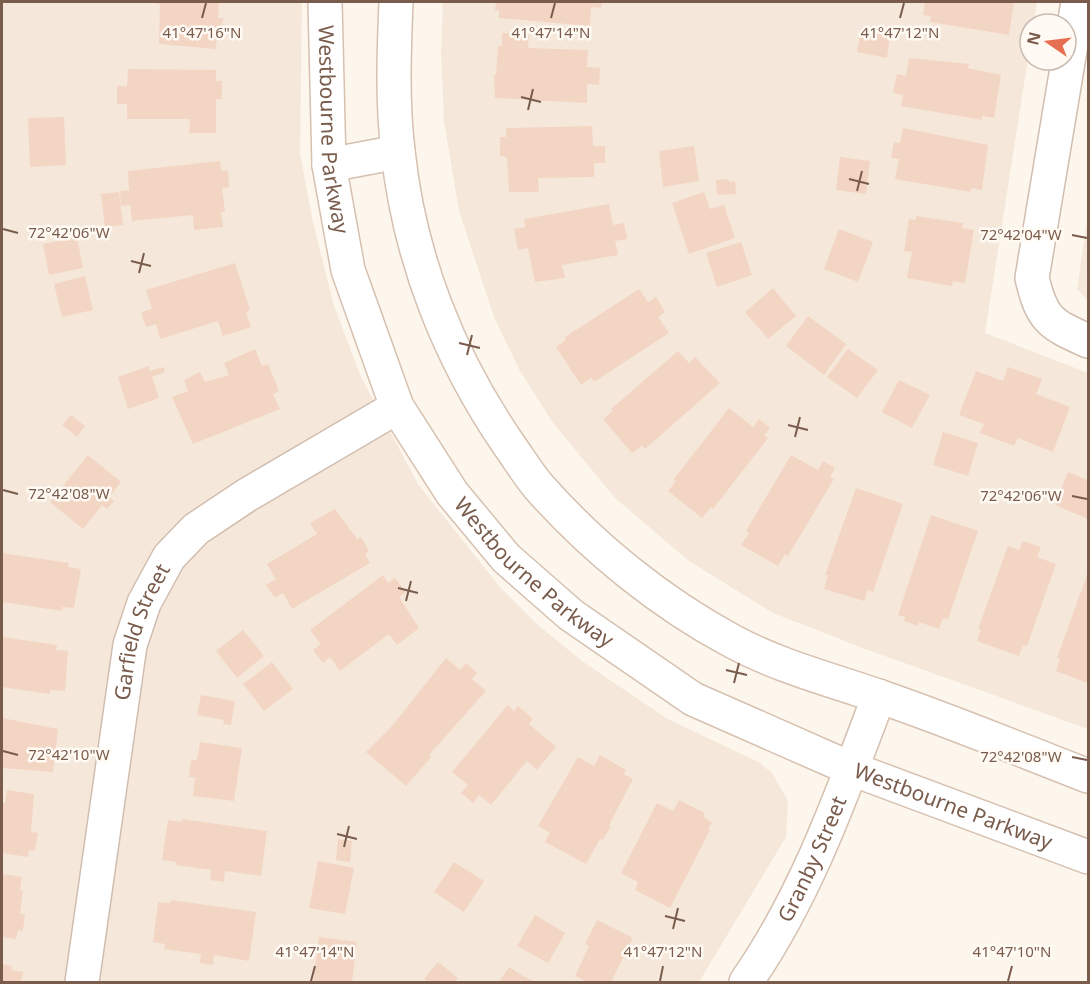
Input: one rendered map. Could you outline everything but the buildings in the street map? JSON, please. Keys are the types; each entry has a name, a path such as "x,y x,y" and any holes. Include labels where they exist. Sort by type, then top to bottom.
{"main road":[{"name":"Westbourne Parkway","path":"325,2 329,165 348,270 397,406 452,493 506,558 571,615 693,699 852,769 1089,857"},
{"path":"396,2 393,64 398,152 415,243 441,323 487,413 538,486 601,550 668,600 733,642 810,675 879,696 1089,776"},
{"path":"1078,2 1032,279 1040,308 1061,329 1089,341"},
{"path":"329,165 398,152"},
{"name":"Garfield Street","path":"82,982 130,645 149,594 170,557 196,529 247,495 397,406"},
{"name":"Granby Street","path":"746,982 770,948 810,868 852,769 879,696"}],"shaded area":[{"path":"2,2 302,2 300,153 312,218 334,306 361,377 418,484 499,586 538,625 582,661 666,718 760,763 772,773 788,801 786,837 699,982 2,982"},
{"path":"443,2 1037,2 1035,12 1018,12 1018,72 1026,72 985,333 1088,373 1088,729 868,650 773,613 689,561 615,498 553,423 520,371 494,317 459,211 444,121 441,53"},
{"path":"1088,214 1088,301 1077,289"}]}
